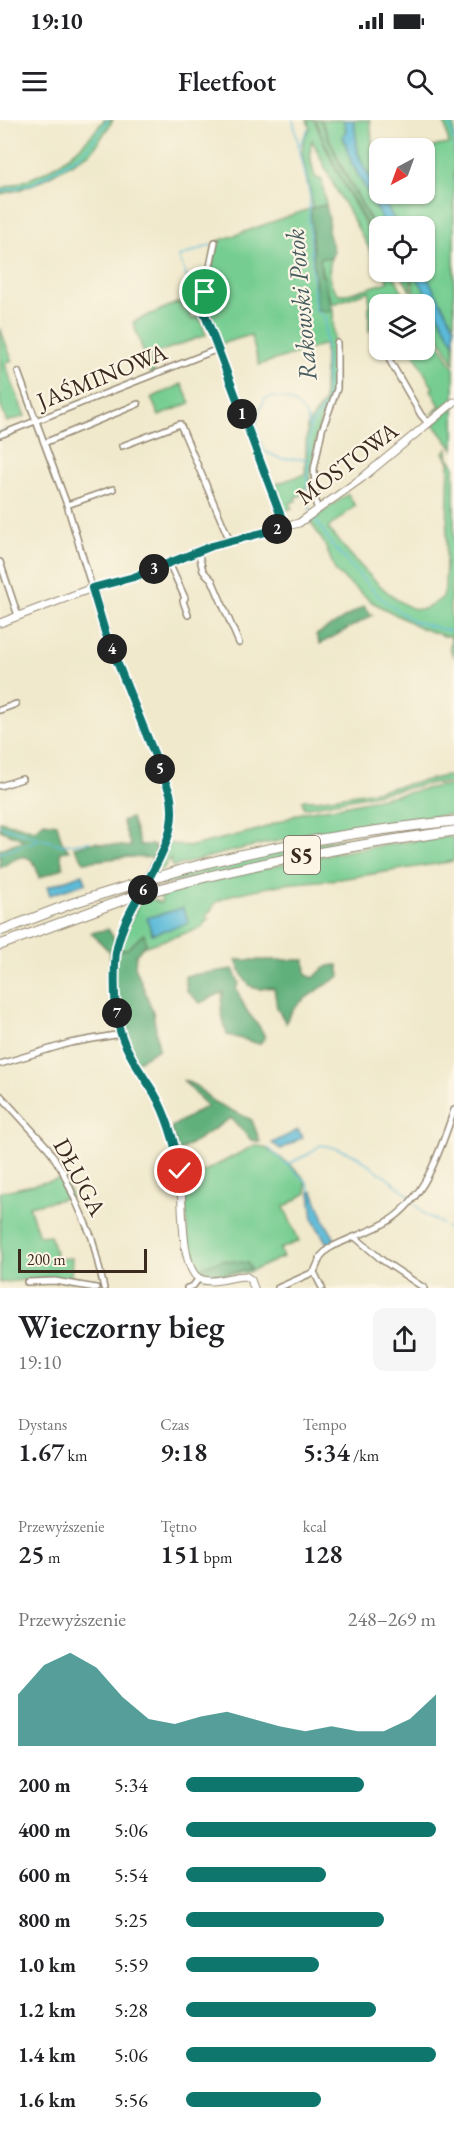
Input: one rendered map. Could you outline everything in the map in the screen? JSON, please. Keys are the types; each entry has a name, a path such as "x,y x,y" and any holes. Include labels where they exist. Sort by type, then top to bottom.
{"highway":[{"name":"S5","path":"0,931 73,903 195,866 272,848 407,826 454,821"},
{"name":"S5","path":"0,945 131,897 204,876 300,856 454,831"}],"street":[{"path":"215,242 203,300 204,312 285,527"},
{"path":"316,511 314,469 322,430 337,389 337,343"},
{"name":"JAŚMINOWA","path":"0,435 218,349"},
{"name":"MOSTOWA","path":"390,361 429,424"},
{"path":"18,372 66,505 105,632 170,793 173,809 172,823 161,854 122,931 117,946 115,984 121,1034 131,1056 163,1110 170,1128 180,1171 186,1250 191,1267 199,1278 208,1281 245,1276 251,1280 255,1288"},
{"name":"MOSTOWA","path":"0,623 92,588 134,577 198,551 285,527 307,518 370,472 454,402"},
{"path":"44,443 138,404"},
{"path":"122,446 180,424 230,541"},
{"path":"66,505 113,489"},
{"path":"198,551 203,571 212,580 239,643"},
{"path":"0,562 18,616"},
{"path":"169,563 185,598 183,601 188,615"},
{"path":"0,710 16,704"},
{"path":"0,786 21,779"},
{"path":"0,1064 70,1043 121,1034"},
{"name":"DŁUGA","path":"0,1095 48,1148 63,1172 92,1238 104,1288"},
{"path":"322,1288 314,1272 326,1251 387,1222 413,1201 440,1150 454,1110"},
{"path":"355,1237 382,1260 424,1288"},
{"path":"278,1288 314,1272"},
{"path":"187,1288 193,1286 199,1278"},
{"path":"27,1282 55,1281 96,1288"}],"green space":[{"path":"104,120 113,120 94,149 87,155 41,181 0,194 0,189 45,172 71,155"},
{"path":"307,120 314,120 335,168 369,231 369,248 334,186 312,140 310,150 315,177 322,180 326,205 312,208 302,147 310,128"},
{"path":"315,120 320,120 342,170 369,220 369,228 339,173"},
{"path":"321,120 344,120 346,130 343,136 351,162 369,195 369,204 374,204 381,216 369,217 343,169"},
{"path":"354,120 370,120 372,138 369,138 369,176 358,153"},
{"path":"444,120 454,120 454,322 452,323 429,282 435,282 435,216 392,216 385,204 435,204 435,147 449,144"},
{"path":"326,205 329,219 328,231 334,251 331,258 320,258 321,275 325,277 333,310 326,312 317,309 311,214 312,208"},
{"path":"312,208 317,309 326,312 333,310 335,388 317,434 310,485 306,487 302,495 295,497 296,501 290,503 292,508 283,511 278,497 279,493 276,493 273,485 305,474 307,426 324,402 325,344 259,365 251,335 220,344 207,303 211,270 218,241"},
{"path":"320,258 331,258 330,278 339,294 348,294 388,282 397,282 403,294 369,294 369,291 333,304 321,270"},
{"path":"405,282 411,282 411,293"},
{"path":"413,282 420,282 426,294 415,294"},
{"path":"179,302 184,310 188,309 192,319 199,316 206,335 148,356 155,373 151,374 133,322"},
{"path":"435,309 454,343 454,363 435,329"},
{"path":"0,328 12,360 5,364 25,416 7,422 0,404"},
{"path":"435,335 454,369 454,398 432,415 440,406 431,390 433,388 418,360 435,360"},
{"path":"182,384 190,403 159,416 151,398"},
{"path":"454,406 454,450 434,424"},
{"path":"448,449 447,455 454,465 454,544 450,607 454,656 450,650 451,636 444,636 421,628 372,602 336,572 324,543 310,521 348,494 355,506 328,528 386,591 412,608 428,607 443,597 445,589 449,462 444,452"},
{"path":"364,606 373,615 320,644 316,635"},
{"path":"446,776 454,778 454,783 434,783 304,808 302,800 370,792"},
{"path":"439,786 454,786 454,814 277,841 173,867 170,858 163,869 154,872 169,843 188,847 258,830 304,812"},
{"path":"131,818 140,845 152,845 157,848 155,858 127,857 84,862 74,847 96,842 131,847 122,821"},
{"path":"0,821 35,830 44,822 57,824 62,842 69,851 60,852 63,868 39,878 33,862 24,857 13,860 0,868 0,849 24,840 0,830"},
{"path":"454,825 454,827 161,885 163,878 264,853 326,841"},
{"path":"446,837 454,838 454,861 340,879 284,884 234,894 216,902 207,913 206,917 210,919 201,928 143,947 146,942 144,935 127,949 121,950 119,947 140,900 149,897 160,903 162,901 159,893 338,853"},
{"path":"108,929 121,950 127,949 144,934 146,943 136,955 135,966 153,1012 159,1049 133,1064 109,986 110,952 91,933"},
{"path":"236,960 305,960 306,975 314,978 324,968 338,965 340,976 301,1002 289,1015 286,1023 277,1008 274,988 260,989 251,986 244,979"},
{"path":"233,969 239,983 236,988 242,1001 264,1034 265,1038 259,1044 227,1035 221,1011 223,992 200,1003 187,991 185,976"},
{"path":"183,1080 196,1086 214,1102 252,1120 260,1142 251,1140 231,1118 178,1152 171,1127 207,1106"},
{"path":"255,1145 281,1159 305,1180 307,1193 284,1207 299,1241 280,1249 283,1257 249,1272 204,1278 198,1272 194,1253 189,1252 184,1182"},
{"path":"64,1178 72,1197 29,1206 39,1236 50,1235 57,1259 72,1258 71,1281 41,1278 0,1283 0,1192"},
{"path":"223,1260 248,1263 251,1269 205,1277 203,1266"}],"water":[{"path":"344,120 354,120 358,153 369,176 369,195 351,162 343,136 346,130"},
{"path":"374,204 385,204 392,216 381,216"},
{"path":"420,282 430,282 454,326 454,343 435,309 435,294 426,294"},
{"path":"83,874 86,883 50,895 47,887"},
{"path":"183,908 189,923 152,934 147,918"},
{"path":"298,1130 303,1137 281,1149 272,1143"},
{"path":"310,1192 313,1192 335,1239 328,1245 313,1220"}],"waterway":[{"path":"0,192 34,183 78,156 89,147 108,120"},
{"name":"Rakowski Potok","path":"293,120 310,196 309,217 315,310 325,317 327,401 310,428 307,483 310,511"},
{"path":"449,120 453,141"},
{"path":"300,145 308,129"},
{"path":"191,289 179,257 211,245"},
{"path":"308,459 281,459 264,451 256,424 266,398 274,397 288,400 300,408 309,427"},
{"path":"0,432 8,429"},
{"name":"Rakowski Potok","path":"314,517 332,545 380,598 413,621 449,631"},
{"path":"0,826 62,845 90,842"},
{"path":"0,853 39,840"},
{"path":"288,1164 309,1154 320,1145 334,1148 361,1159 412,1199"},
{"path":"268,1148 307,1182 311,1192"},
{"path":"414,1203 424,1214 442,1224"},
{"path":"446,1227 454,1233"}],"route":[{"path":"180,1171 167,1119 122,1039 117,1014 115,984 115,959 119,939 170,833 173,809 170,793 105,632 92,588 134,577 212,546 285,527 210,330 204,312 205,292"}]}
